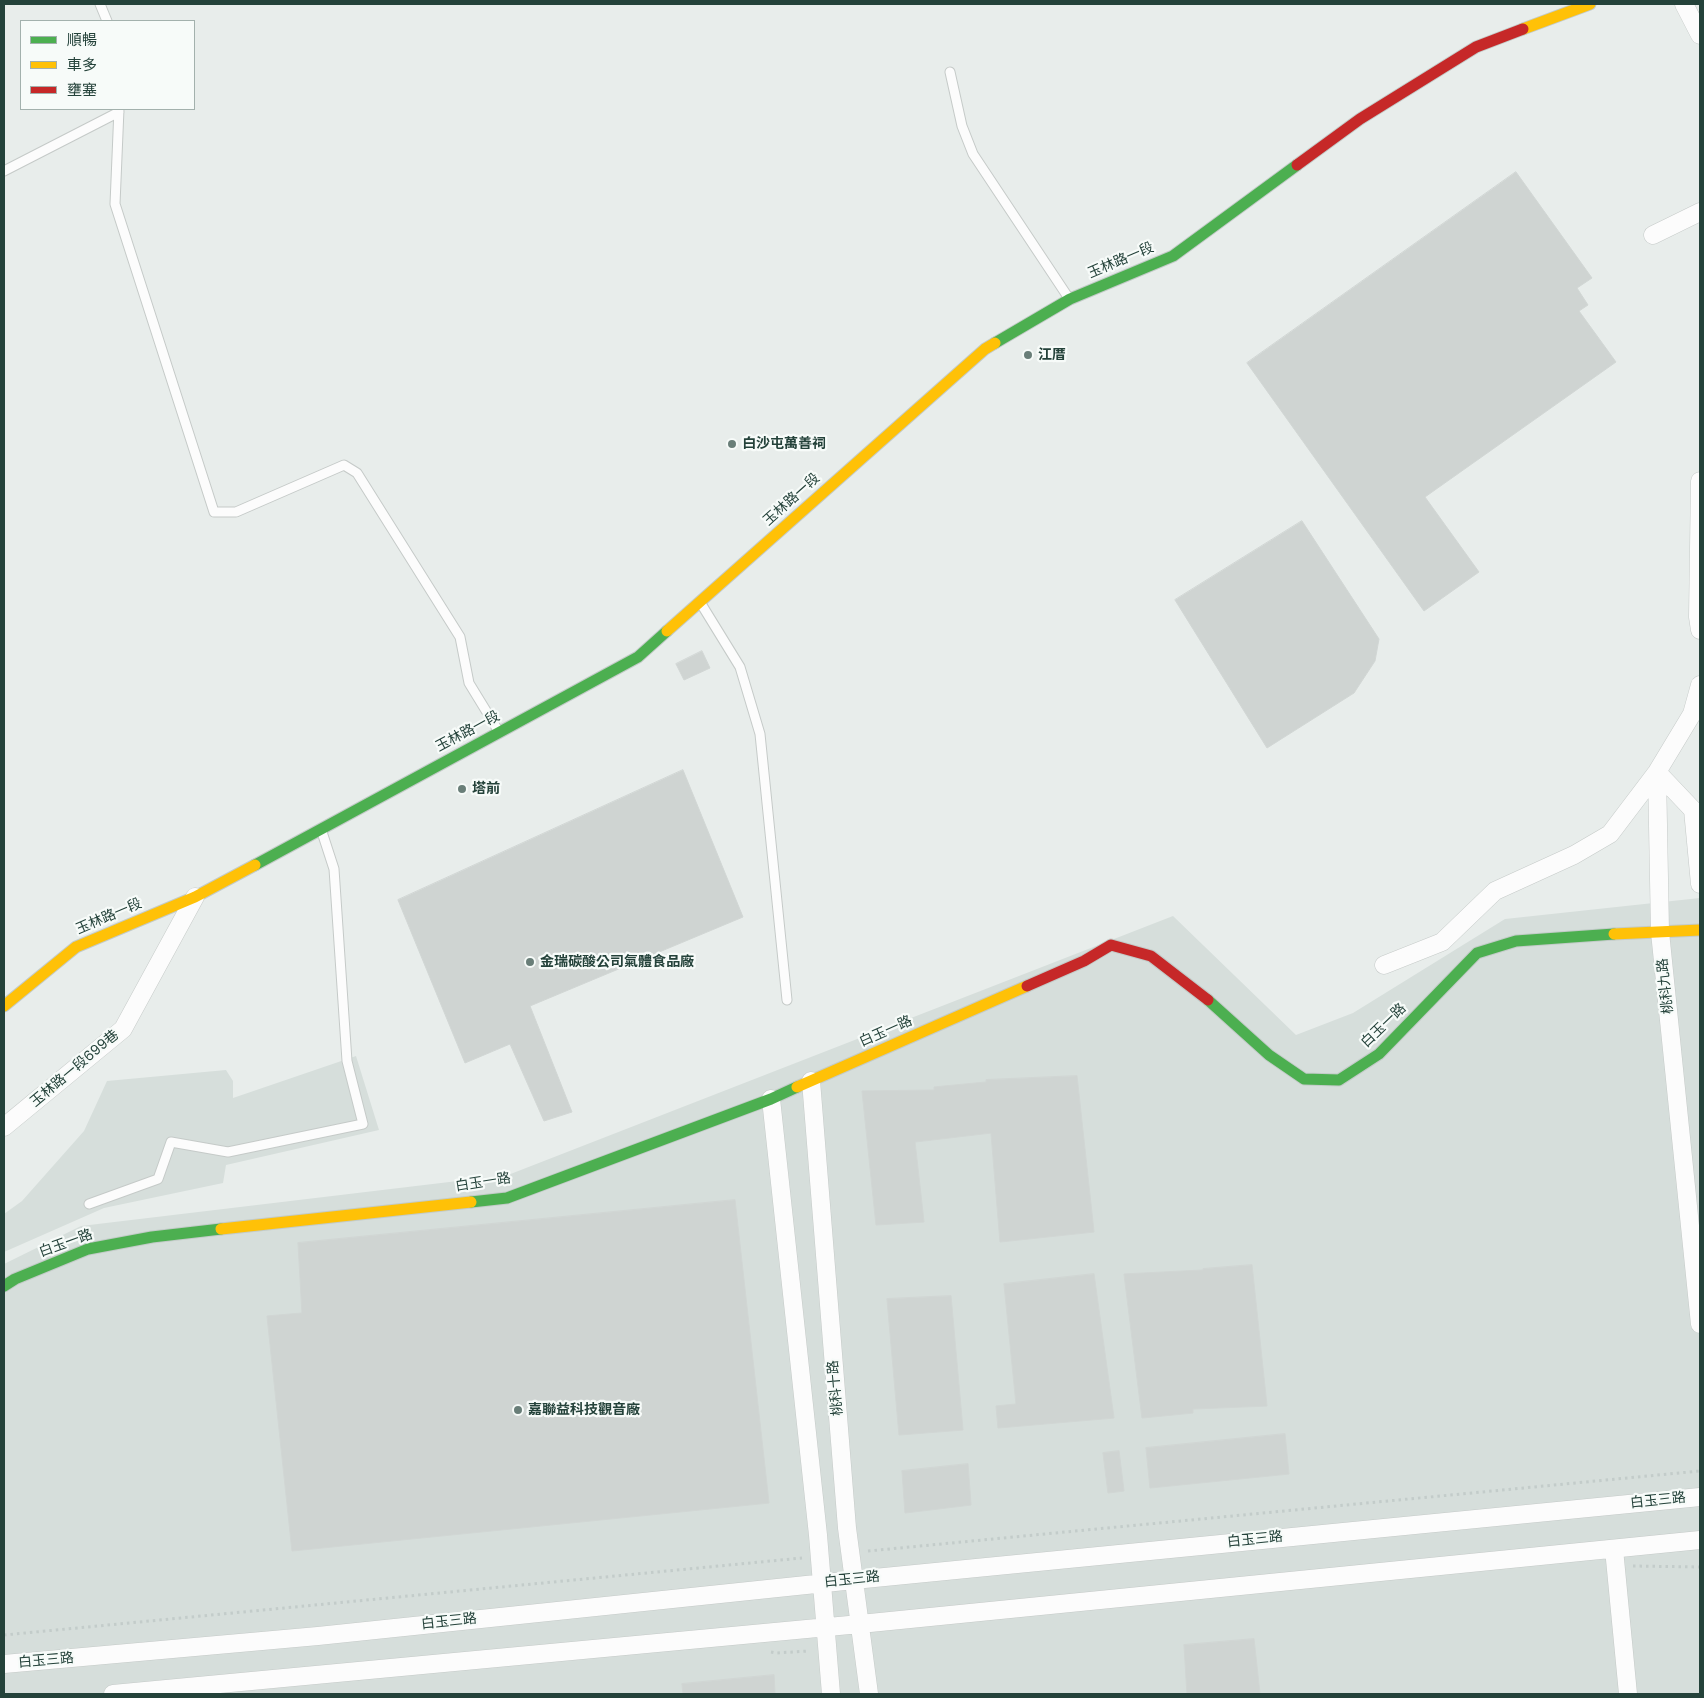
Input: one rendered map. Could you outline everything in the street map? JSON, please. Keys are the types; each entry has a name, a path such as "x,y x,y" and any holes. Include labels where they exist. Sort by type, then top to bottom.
{"street":[{"name":"玉林路一段","path":"4,1006 76,947 195,897 638,657 985,350 1070,299 1173,256 1360,119 1476,47 1590,4"},
{"path":"1684,4 1700,35"},
{"path":"1653,235 1700,212"},
{"path":"1700,481 1698,617 1700,630"},
{"path":"1384,965 1442,942 1495,891 1574,855 1610,834 1657,772 1692,714 1700,685"},
{"path":"1657,772 1693,810 1700,884"},
{"name":"桃科九路","path":"1657,772 1660,932 1698,1280 1700,1324"},
{"name":"玉林路一段699巷","path":"4,1127 123,1029 195,897"},
{"name":"白玉一路","path":"4,1286 15,1279 88,1249 152,1237 507,1198 771,1099 1084,961 1111,945 1151,956 1199,992 1269,1055 1304,1079 1339,1080 1379,1054 1477,953 1516,941 1700,930"},
{"name":"桃科十路","path":"811,1081 847,1528 869,1694"},
{"path":"771,1099 822,1583 831,1694"},
{"name":"白玉三路","path":"4,1664 318,1636 822,1583 1700,1497"},
{"path":"113,1694 860,1624 1700,1540"},
{"path":"1614,1549 1628,1694"}],"lane":[{"path":"100,4 107,20"},
{"path":"950,72 962,126 973,154 1070,299"},
{"path":"4,171 119,110"},
{"path":"119,110 115,204 214,512 236,512 344,465 357,473 460,637 469,683 499,733"},
{"path":"700,602 740,667 760,734 787,1000"},
{"path":"89,1204 158,1179 170,1142 228,1152 363,1124 347,1061 334,869 321,829"}],"shaded area":[{"path":"1700,898 1700,1694 4,1694 4,1264 81,1226 508,1175 1173,916 1296,1035 1353,1013 1505,919"},
{"path":"356,1056 379,1130 226,1165 223,1183 104,1208 4,1252 4,1214 22,1201 84,1131 107,1081 226,1070 233,1081 233,1098"}],"building":[{"path":"1516,172 1592,278 1577,288 1588,305 1579,311 1616,362 1425,497 1479,572 1424,611 1247,363"},
{"path":"1302,521 1379,639 1375,661 1354,693 1267,748 1175,600"},
{"path":"702,651 710,668 684,680 676,664"},
{"name":"金瑞碳酸公司氣體食品廠","path":"683,770 743,917 530,1006 572,1112 544,1121 510,1044 465,1063 398,900"},
{"path":"1077,1076 1094,1232 1000,1242 991,1133 915,1142 924,1222 876,1225 862,1091 934,1090 934,1087 986,1082 986,1080"},
{"name":"嘉聯益科技觀音廠","path":"735,1200 769,1503 292,1551 267,1316 302,1313 298,1243"},
{"path":"1252,1265 1267,1406 1193,1409 1193,1413 1142,1418 1124,1274 1203,1270"},
{"path":"1094,1274 1114,1418 998,1428 996,1406 1016,1404 1004,1284"},
{"path":"951,1296 963,1430 899,1435 887,1299"},
{"path":"1285,1434 1289,1474 1150,1488 1146,1448"},
{"path":"1119,1451 1124,1491 1108,1493 1103,1453"},
{"path":"968,1464 971,1505 905,1513 902,1471"},
{"path":"1254,1639 1260,1694 1187,1694 1184,1645"},
{"path":"774,1675 775,1694 683,1694 682,1684"}],"traffic: fast":[{"path":"995,343 1070,299 1173,256 1297,165"},
{"path":"255,865 638,657 667,631"},
{"path":"1208,1000 1269,1055 1304,1079 1339,1080 1379,1054 1477,953 1516,941 1614,934"},
{"path":"471,1202 507,1198 771,1099 797,1087"},
{"path":"4,1286 15,1279 88,1249 152,1237 221,1229"}],"traffic: slow":[{"path":"1523,29 1590,4"},
{"path":"667,631 985,349 995,343"},
{"path":"4,1006 76,947 195,897 255,865"},
{"path":"1614,934 1700,930"},
{"path":"797,1087 1027,986"},
{"path":"221,1229 471,1202"}],"traffic: jam":[{"path":"1297,165 1360,119 1476,47 1523,29"},
{"path":"1027,986 1084,961 1111,945 1151,956 1208,1000"}],"place":[{"name":"江厝","path":"1028,355"},
{"name":"白沙屯萬善祠","path":"732,444"},
{"name":"塔前","path":"462,789"},
{"name":"金瑞碳酸公司氣體食品廠","path":"530,962"},
{"name":"嘉聯益科技觀音廠","path":"518,1410"}]}
